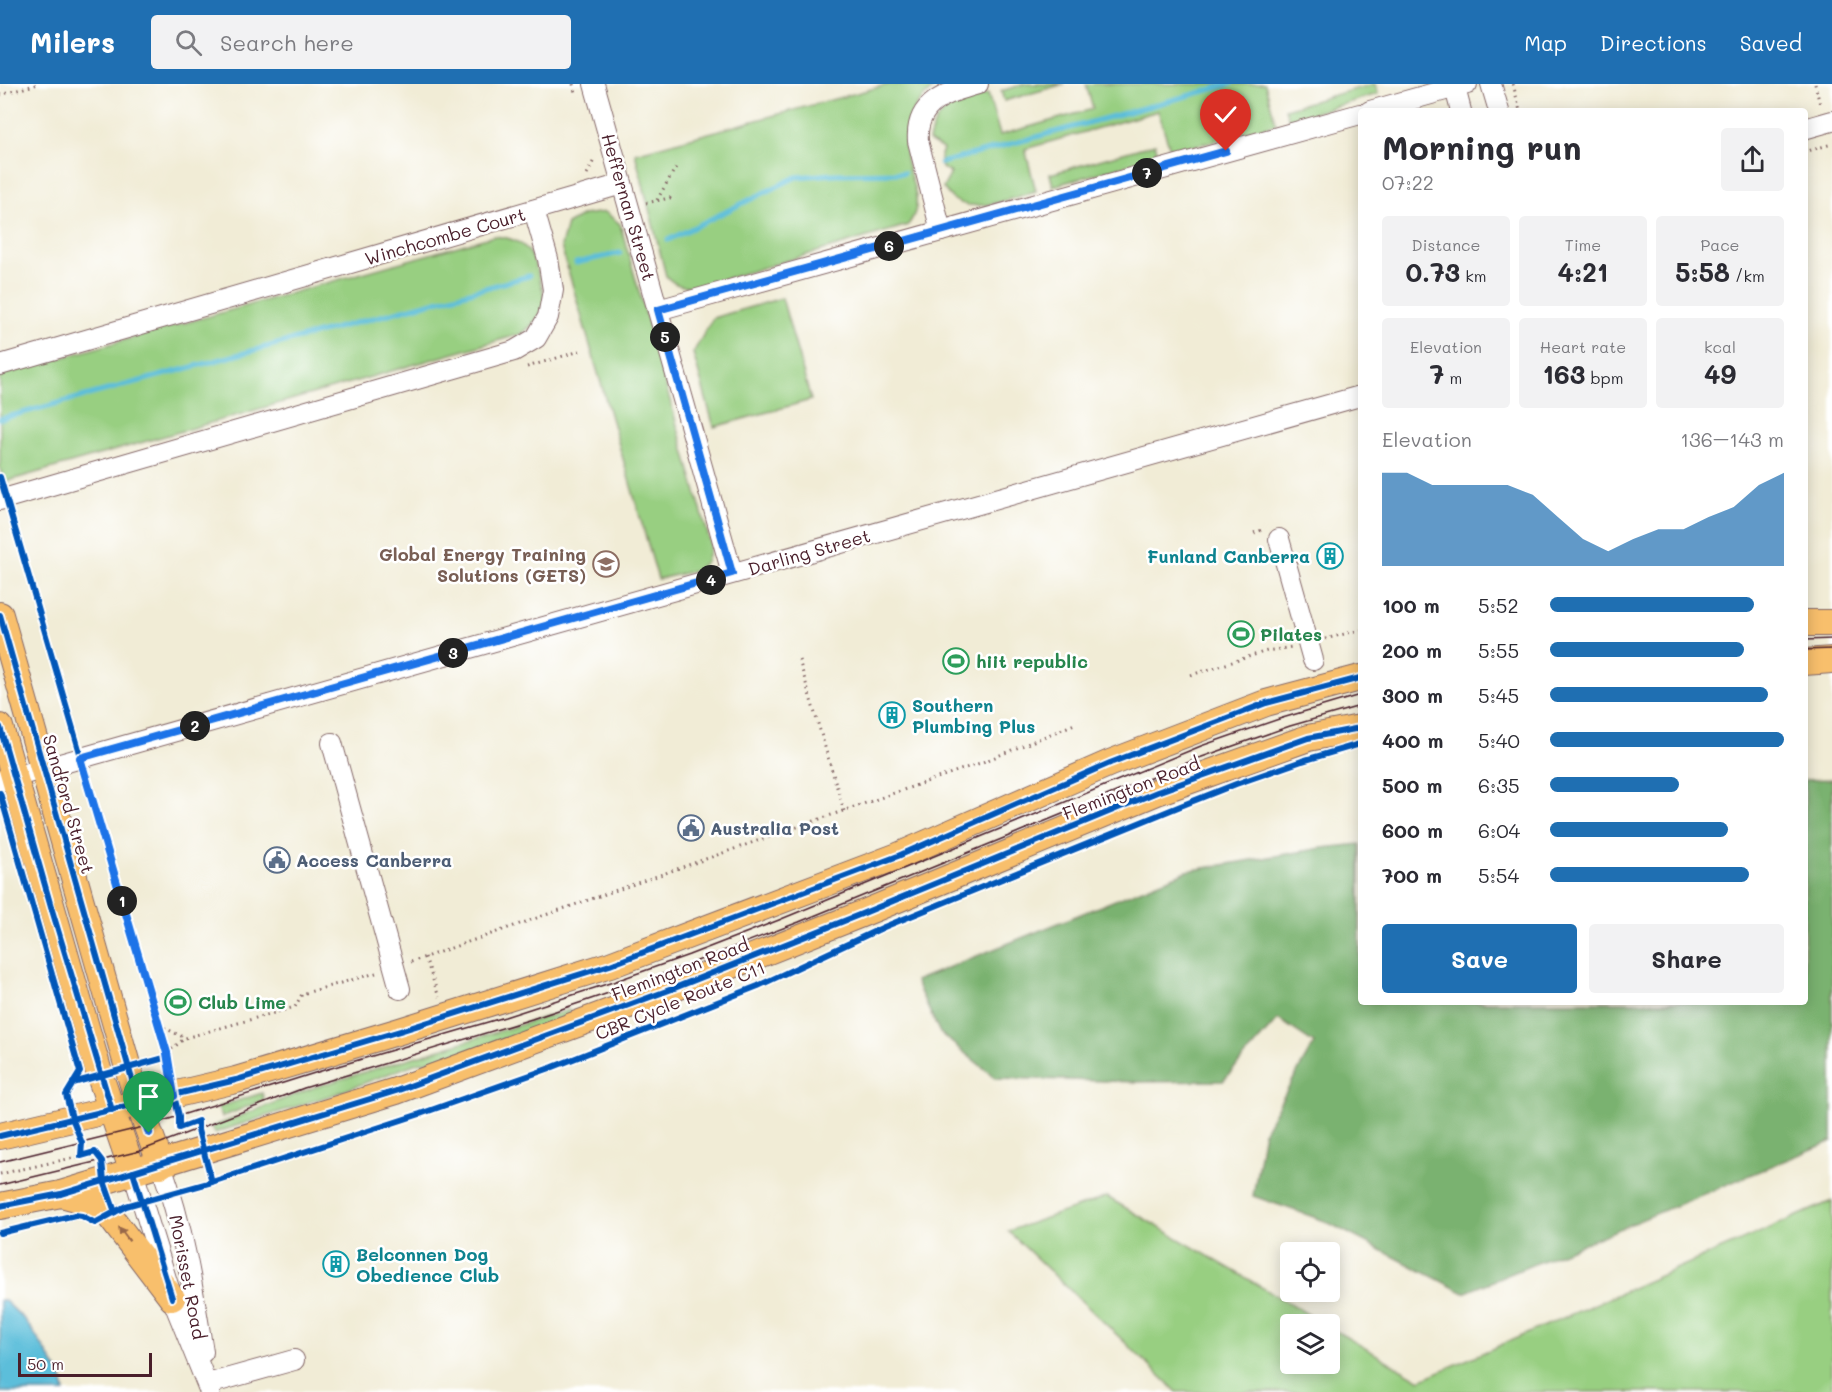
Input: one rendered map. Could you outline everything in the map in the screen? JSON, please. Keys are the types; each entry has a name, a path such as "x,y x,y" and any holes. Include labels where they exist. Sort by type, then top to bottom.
{"main road":[{"name":"Sandford Street","path":"0,615 139,1104"},
{"path":"1808,623 1832,623"},
{"path":"1808,662 1832,660"},
{"path":"1808,672 1832,670"},
{"name":"Flemington Road","path":"0,1137 247,1077 610,965 898,856 1110,763 1266,703 1358,679"},
{"path":"1308,738 1358,719"},
{"path":"0,727 7,779 68,965 111,1110 133,1172"},
{"name":"Flemington Road","path":"0,1206 61,1194 161,1165 396,1091 672,989 890,903 1157,792 1308,738 1358,728"},
{"name":"Morisset Road","path":"139,1104 161,1165"},
{"path":"61,1194 91,1202 109,1215 172,1298"}],"street":[{"name":"Heffernan Street","path":"594,84 732,573"},
{"path":"941,231 917,132 924,114 934,101 978,84"},
{"path":"1491,84 1498,108"},
{"path":"1380,108 1458,85 1461,108"},
{"path":"658,310 1358,115"},
{"path":"1808,128 1832,122"},
{"path":"534,210 622,184"},
{"name":"Winchcombe Court","path":"0,365 534,210 548,259 553,291 548,317 536,338 514,351 0,500"},
{"name":"Darling Street","path":"7,779 1358,397"},
{"path":"1279,539 1313,660"},
{"path":"332,743 400,988"},
{"name":"Morisset Road","path":"161,1165 171,1193 188,1259 209,1388"},
{"name":"Morisset Road","path":"133,1172 172,1298 209,1388"},
{"path":"209,1388 294,1360"}],"path":[{"path":"0,95 38,84"},
{"path":"573,84 576,94"},
{"path":"1513,84 1519,108"},
{"path":"1813,103 1818,97"},
{"path":"1808,151 1832,144 1832,146"},
{"path":"585,180 595,158"},
{"path":"657,200 676,167"},
{"path":"629,208 670,198 672,195"},
{"path":"1322,640 1358,631"},
{"path":"1191,675 1267,651 1295,646"},
{"path":"799,660 844,811"},
{"path":"167,1053 185,1038 295,1007 302,994 395,968 844,811 983,762 1077,723"},
{"path":"424,957 439,997"},
{"path":"156,1014 162,1035"},
{"path":"159,1026 185,1038"},
{"path":"128,1068 168,1057 165,1044"},
{"path":"0,1174 83,1153"}],"green space":[{"path":"890,84 937,84 917,104 908,126 906,158 915,192 916,208 908,225 701,286 682,286 666,276 635,153"},
{"path":"1024,84 1064,84 1004,101 1001,91"},
{"path":"1086,84 1265,84 1276,124 1171,152 1158,111 1025,149 1036,191 994,203 972,205 953,199 943,188 951,173 942,168 940,158 943,149 929,141 937,120 950,107 988,94 1000,135 1093,109"},
{"path":"1373,84 1378,94 1289,120 1285,109"},
{"path":"1155,144 1159,156 1053,186 1050,174"},
{"path":"605,212 620,224 711,545 706,562 694,571 658,579 561,246 567,224 583,215"},
{"path":"494,236 514,240 526,249 534,262 544,292 541,313 521,334 4,482 0,468 0,375"},
{"path":"782,298 811,400 714,427 693,353 713,318"},
{"path":"1832,779 1832,1141 1464,1293 1325,1221 1253,1196 1264,1131 1314,1043 1278,1019 1223,1081 1138,1082 996,1078 940,1033 915,981 1187,871 1322,848 1358,844 1358,1005 1808,1005 1808,780"},
{"path":"569,1010 571,1015 455,1057 417,1063 338,1093 214,1133 211,1127 315,1087"},
{"path":"262,1093 264,1100 222,1117 218,1107"},
{"path":"1107,1197 1280,1298 1280,1302 1287,1302 1308,1314 1280,1314 1280,1374 1340,1374 1340,1333 1420,1380 1832,1201 1832,1392 1177,1392 1008,1231"}],"water":[{"path":"0,1300 4,1300 25,1320 62,1378 65,1392 0,1392"}],"waterway":[{"path":"941,163 1231,84"},
{"path":"668,240 796,177 904,173"},
{"path":"576,263 620,253"},
{"path":"0,419 529,276"}],"tram line":[{"path":"1808,640 1832,639"},
{"path":"1808,650 1832,649"},
{"path":"0,1162 147,1126 613,982 779,920 1201,746 1279,719 1358,696"},
{"path":"0,1185 140,1151 304,1088 532,1019 647,980 799,922 1199,758 1290,726 1358,707"}],"cycle path":[{"path":"0,477 167,1053 179,1116 179,1128 198,1121 198,1130 212,1182"},
{"path":"0,615 139,1104"},
{"path":"0,1136 236,1080 610,965 898,856 1110,763 1266,703 1358,679"},
{"path":"0,727 112,1110"},
{"name":"CBR Cycle Route C11","path":"0,1206 61,1194 396,1091 672,989 859,915 1157,792 1308,738 1358,728"},
{"name":"CBR Cycle Route C11","path":"0,1233 75,1215 95,1223 126,1206 212,1182 420,1114 553,1067 758,986 884,927 1183,805 1302,761 1358,745"},
{"path":"0,793 80,1072 66,1095 82,1143 81,1156 95,1152 102,1161 104,1181 115,1212"},
{"path":"73,1083 168,1057"},
{"path":"133,1172 172,1298"}],"place":[{"name":"Funland Canberra","path":"1330,556"},
{"name":"Global Energy Training Solutions (GETS)","path":"606,564"},
{"name":"Pilates","path":"1241,634"},
{"name":"hiit republic","path":"956,661"},
{"name":"Southern Plumbing Plus","path":"892,715"},
{"name":"Australia Post","path":"691,828"},
{"name":"Access Canberra","path":"277,860"},
{"name":"Club Lime","path":"178,1002"},
{"name":"Belconnen Dog Obedience Club","path":"336,1264"}],"route":[{"path":"149,1133 139,1104 174,1096 167,1053 80,758 732,573 658,310 1226,151"}]}
